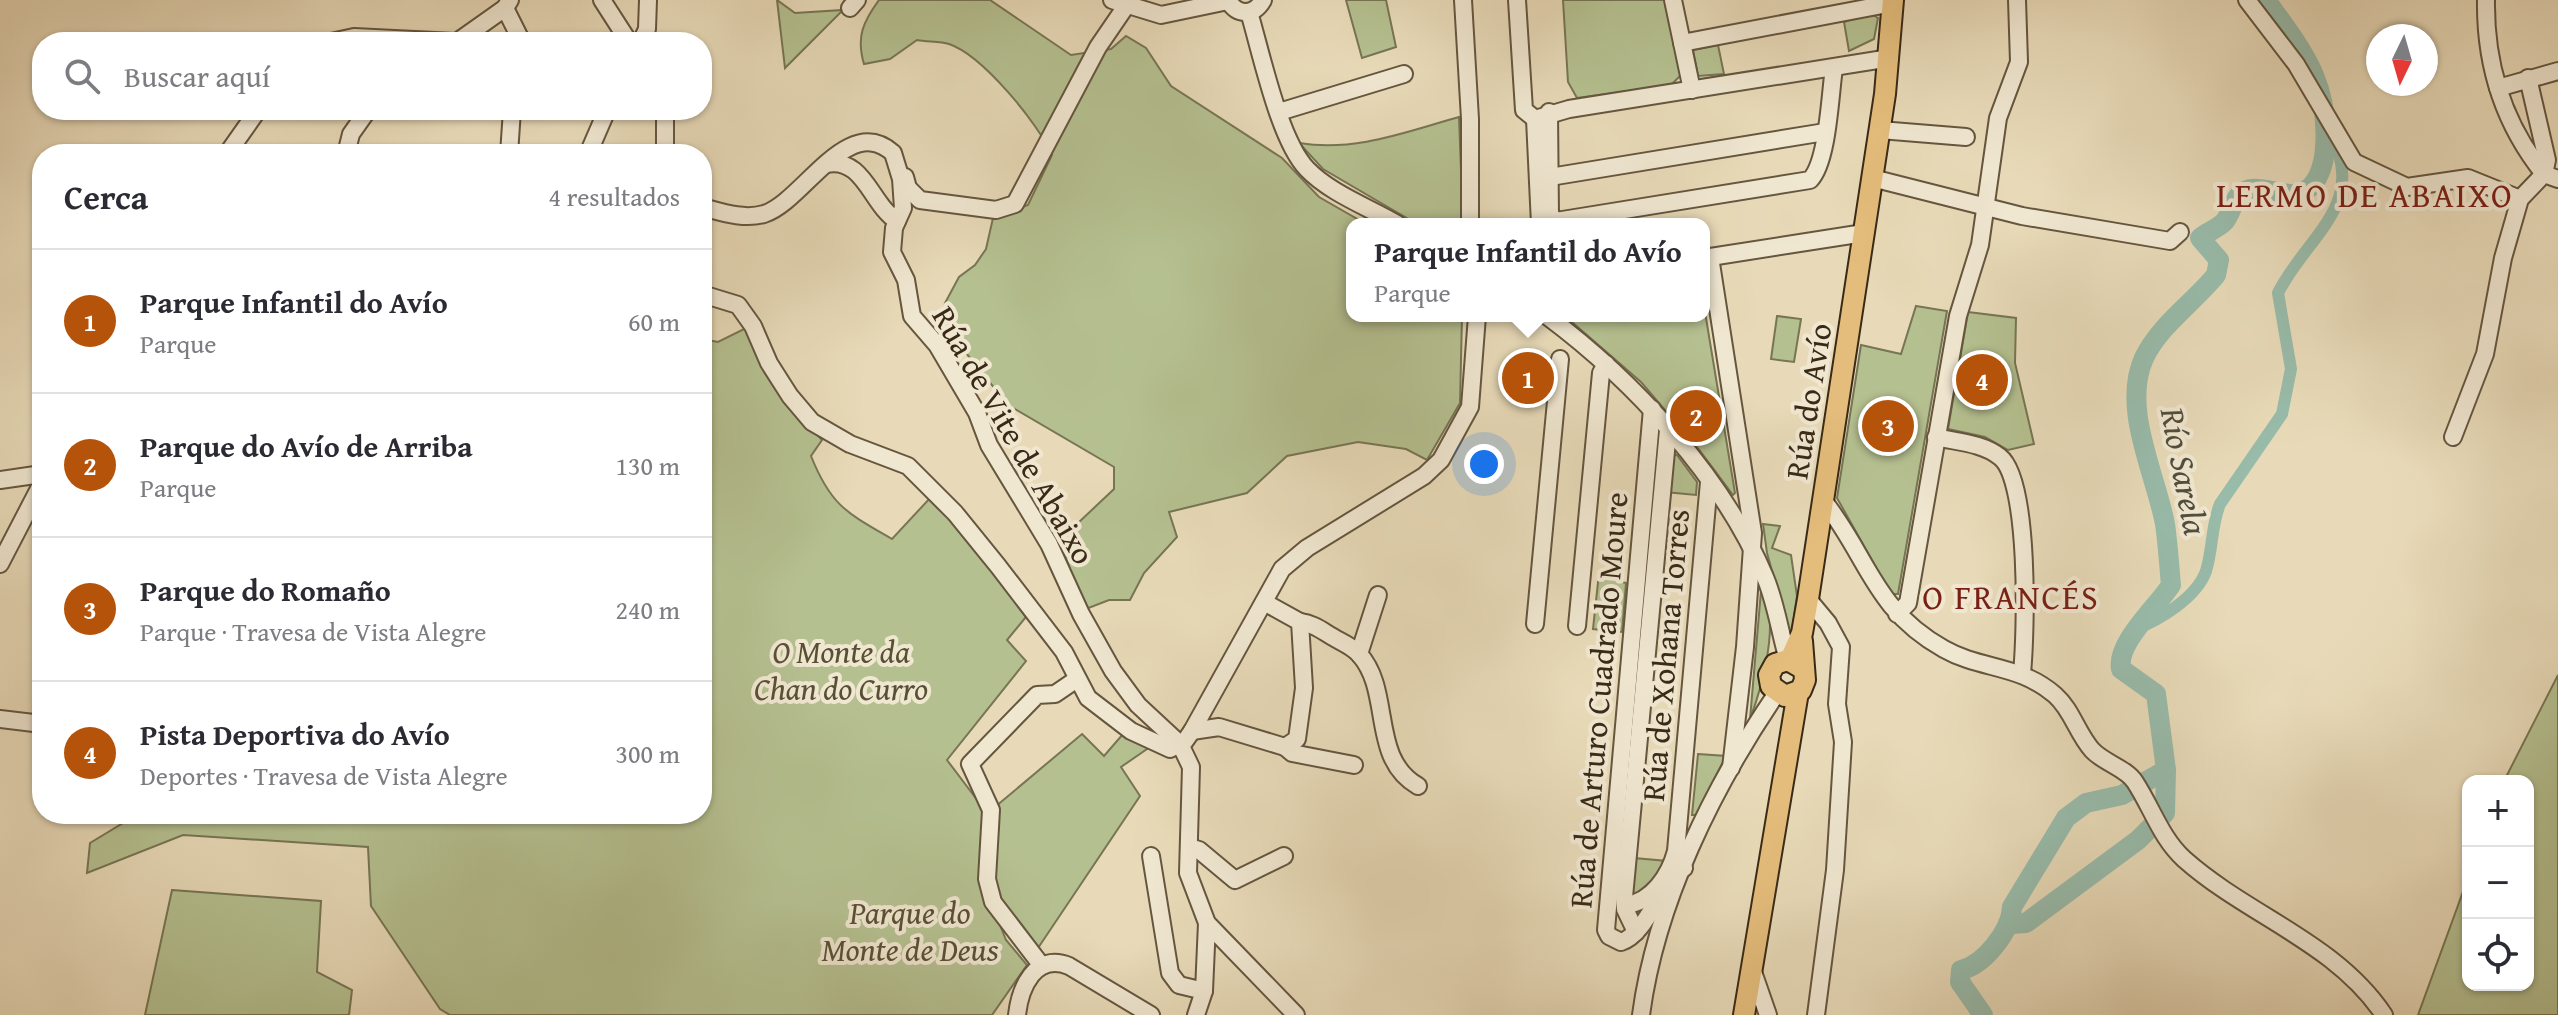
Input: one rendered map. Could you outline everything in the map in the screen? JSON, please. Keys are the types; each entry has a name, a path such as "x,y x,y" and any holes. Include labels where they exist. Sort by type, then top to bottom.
{"main road":[{"name":"Rúa do Avío","path":"1744,1015 1787,750 1785,677 1802,633 1808,599 1880,130 1890,58 1893,2"}],"street":[{"path":"602,0 623,32"},
{"path":"648,0 648,32"},
{"path":"712,209 761,215 785,202 839,152 853,146 875,143 893,153 911,193 920,200 996,210 1010,207 1027,186 1108,28 1118,21 1119,3 1169,15 1228,0 1235,9 1249,12"},
{"path":"1249,12 1263,0"},
{"path":"1463,0 1470,119 1470,218"},
{"path":"1517,0 1524,110 1542,116 1890,58"},
{"path":"1673,0 1692,90"},
{"path":"1897,614 1908,603 1958,316 1980,245 1988,206 1998,118 2019,62 2017,0"},
{"path":"2247,0 2296,64 2320,107 2335,125 2354,162 2399,184 2419,186 2468,178 2520,199"},
{"path":"2486,0 2485,38 2498,88 2515,134 2551,176"},
{"path":"1682,43 1893,2"},
{"path":"470,32 508,4 518,32"},
{"path":"1249,12 1290,145 1307,169 1387,218"},
{"path":"1572,218 1793,183 1814,176 1825,132 1834,68"},
{"path":"2498,88 2558,71"},
{"path":"1279,112 1404,74"},
{"path":"2528,78 2551,176"},
{"path":"1542,116 1552,218"},
{"path":"1540,218 1542,116"},
{"path":"234,144 251,120"},
{"path":"348,144 361,120"},
{"path":"510,144 511,120"},
{"path":"592,144 603,120"},
{"path":"665,120 665,144"},
{"path":"1880,130 1966,137"},
{"path":"1550,177 1825,132"},
{"path":"826,164 853,168 897,221"},
{"name":"Rúa de Vite de Abaixo","path":"900,171 903,208 897,221 892,252 906,280 908,307 917,326 937,345 977,413 989,445 1049,544 1081,614 1113,671 1138,705 1180,744"},
{"path":"2453,437 2485,354 2503,258 2520,199 2551,176"},
{"path":"1872,178 2022,216 2170,241 2180,232"},
{"path":"1710,258 1864,233"},
{"path":"1710,275 1748,497 1752,551 1739,715 1731,768"},
{"path":"712,297 738,305 753,326 784,388 812,422 850,444 908,466 945,502 1044,626 1088,698 1131,731 1170,749 1180,744 1192,731 1282,569 1295,557 1424,476 1441,460 1463,422 1473,393 1477,322"},
{"path":"1554,322 1606,364 1652,409 1709,482 1752,551 1770,591 1785,677 1753,728 1701,827 1682,853 1669,881 1636,932"},
{"path":"1535,624 1560,359"},
{"path":"1577,626 1601,373 1606,364"},
{"name":"Rúa de Arturo Cuadrado Moure","path":"1652,409 1606,930 1611,938 1621,942 1636,932 1625,905 1668,430"},
{"path":"1936,437 1977,446 1999,456 2016,483 2021,510 2022,673"},
{"path":"0,480 32,480"},
{"name":"Rúa de Xohana Torres","path":"1682,853 1709,482"},
{"path":"0,564 32,493"},
{"path":"1730,515 1748,497"},
{"path":"1823,500 1845,530 1882,597 1897,614 1924,637 1958,656 2022,673 2056,696 2094,753 2135,783 2164,835 2185,859 2335,960 2369,993 2384,1015"},
{"path":"1359,654 1378,595"},
{"path":"1808,599 1828,623 1841,647 1837,704 1843,742 1835,870 1816,1015"},
{"path":"1264,602 1300,622 1314,624 1359,654 1376,691 1392,759 1402,775 1418,786"},
{"path":"1285,747 1297,739 1303,706 1300,622"},
{"path":"1042,966 993,902 987,879 991,810 970,764 1037,695 1055,694 1077,679"},
{"path":"1739,715 1742,727 1753,728"},
{"path":"0,719 32,723"},
{"path":"1192,731 1219,727 1285,747 1292,753 1354,765"},
{"path":"1180,744 1191,767 1189,878 1207,923 1296,1015"},
{"name":"Rúa de Xohana Torres","path":"1625,905 1636,903 1664,880 1701,827"},
{"path":"1189,847 1199,850 1235,880 1284,856"},
{"path":"1641,1015 1661,926 1682,853"},
{"path":"1151,856 1170,973 1179,985 1204,991"},
{"path":"1196,1015 1204,991 1207,923"},
{"path":"1017,1015 1027,980 1042,966 1057,962 1069,966 1151,1015"},
{"path":"1751,968 1768,1015"}],"green space":[{"path":"777,0 795,13 843,10 785,68"},
{"path":"879,0 990,0 1071,55 1111,49 1126,36 1146,48 1171,86 1282,158 1319,197 1356,218 1346,218 1346,322 1462,322 1460,403 1427,460 1406,449 1358,442 1287,456 1247,493 1169,512 1177,537 1144,573 1130,600 1109,600 1086,609 1059,541 1114,489 1114,467 1008,405 962,348 939,329 945,303 959,277 975,265 986,249 993,218 1028,205 1052,155 1035,126 1008,92 977,61 949,44 917,40 890,59 864,64 861,38 869,15"},
{"path":"1346,0 1386,0 1396,47 1362,58"},
{"path":"1563,0 1666,0 1681,75 1671,85 1577,98 1568,82"},
{"path":"1869,13 1878,18 1874,39 1849,51 1844,22"},
{"path":"1718,45 1724,74 1698,76 1693,50"},
{"path":"1459,117 1463,218 1407,218 1323,169 1299,143 1340,145 1400,134"},
{"path":"1916,306 1947,311 1898,594 1891,594 1837,498 1861,345 1901,354"},
{"path":"1968,312 2016,318 2015,363 2034,444 2008,450 1985,437 1948,429"},
{"path":"1777,316 1801,319 1794,362 1771,359"},
{"path":"1572,322 1707,322 1733,495 1700,451 1641,382"},
{"name":"O Monte da Chan do Curro","path":"748,327 798,412 822,440 811,456 826,486 842,506 892,539 931,497 994,571 1026,617 1007,640 1026,661 947,760 984,809 984,885 1006,940 1027,965 992,1015 450,1015 440,1009 371,906 368,847 183,835 87,873 90,843 121,824 712,824 712,341 718,342"},
{"path":"1672,455 1677,455 1697,482 1696,495 1665,492"},
{"path":"1763,524 1780,526 1772,548 1791,555 1797,596 1791,638 1767,553"},
{"path":"1599,573 1623,575 1622,582 1626,583 1622,632 1593,629"},
{"path":"1761,591 1770,618 1770,636 1764,673 1750,719"},
{"path":"2558,675 2558,1015 2418,1015 2462,894 2462,991 2534,991 2534,775 2507,775"},
{"name":"Parque do Monte de Deus","path":"1082,734 1104,756 1123,734 1150,747 1121,767 1140,796 1036,951 992,888 995,807"},
{"path":"1698,754 1726,756 1696,815 1692,815"},
{"path":"1634,858 1667,861 1665,869 1635,895 1632,892"},
{"path":"172,890 321,901 317,972 352,990 349,1015 145,1015"}],"waterway":[{"name":"Río Sarela","path":"1983,1015 1960,982 1961,970 1979,961 1995,946 2007,926 2012,907 2066,818 2086,803 2122,795 2166,770 2156,694 2121,669 2121,659 2131,637 2171,585 2165,524 2138,420 2138,377 2144,358 2158,335 2216,275 2219,260 2200,238 2225,221 2244,191 2257,189 2285,194 2305,191 2314,183 2322,166 2325,125 2318,86 2302,52 2266,0"},
{"path":"2135,629 2155,620 2195,590 2206,571 2220,504 2282,414 2291,369 2278,293 2330,218 2339,199 2342,179 2340,157 2329,131"},
{"name":"Río Sarela","path":"2012,924 2026,923 2138,840 2165,813 2166,770"}],"place":[{"name":"Parque Infantil do Avío","path":"1528,378"},
{"name":"Pista Deportiva do Avío","path":"1982,380"},
{"name":"Parque do Avío de Arriba","path":"1696,416"},
{"name":"Parque do Romaño","path":"1888,426"}],"district":[{"name":"LERMO DE ABAIXO","path":"2365,194"},
{"name":"O FRANCÉS","path":"2011,596"}]}
